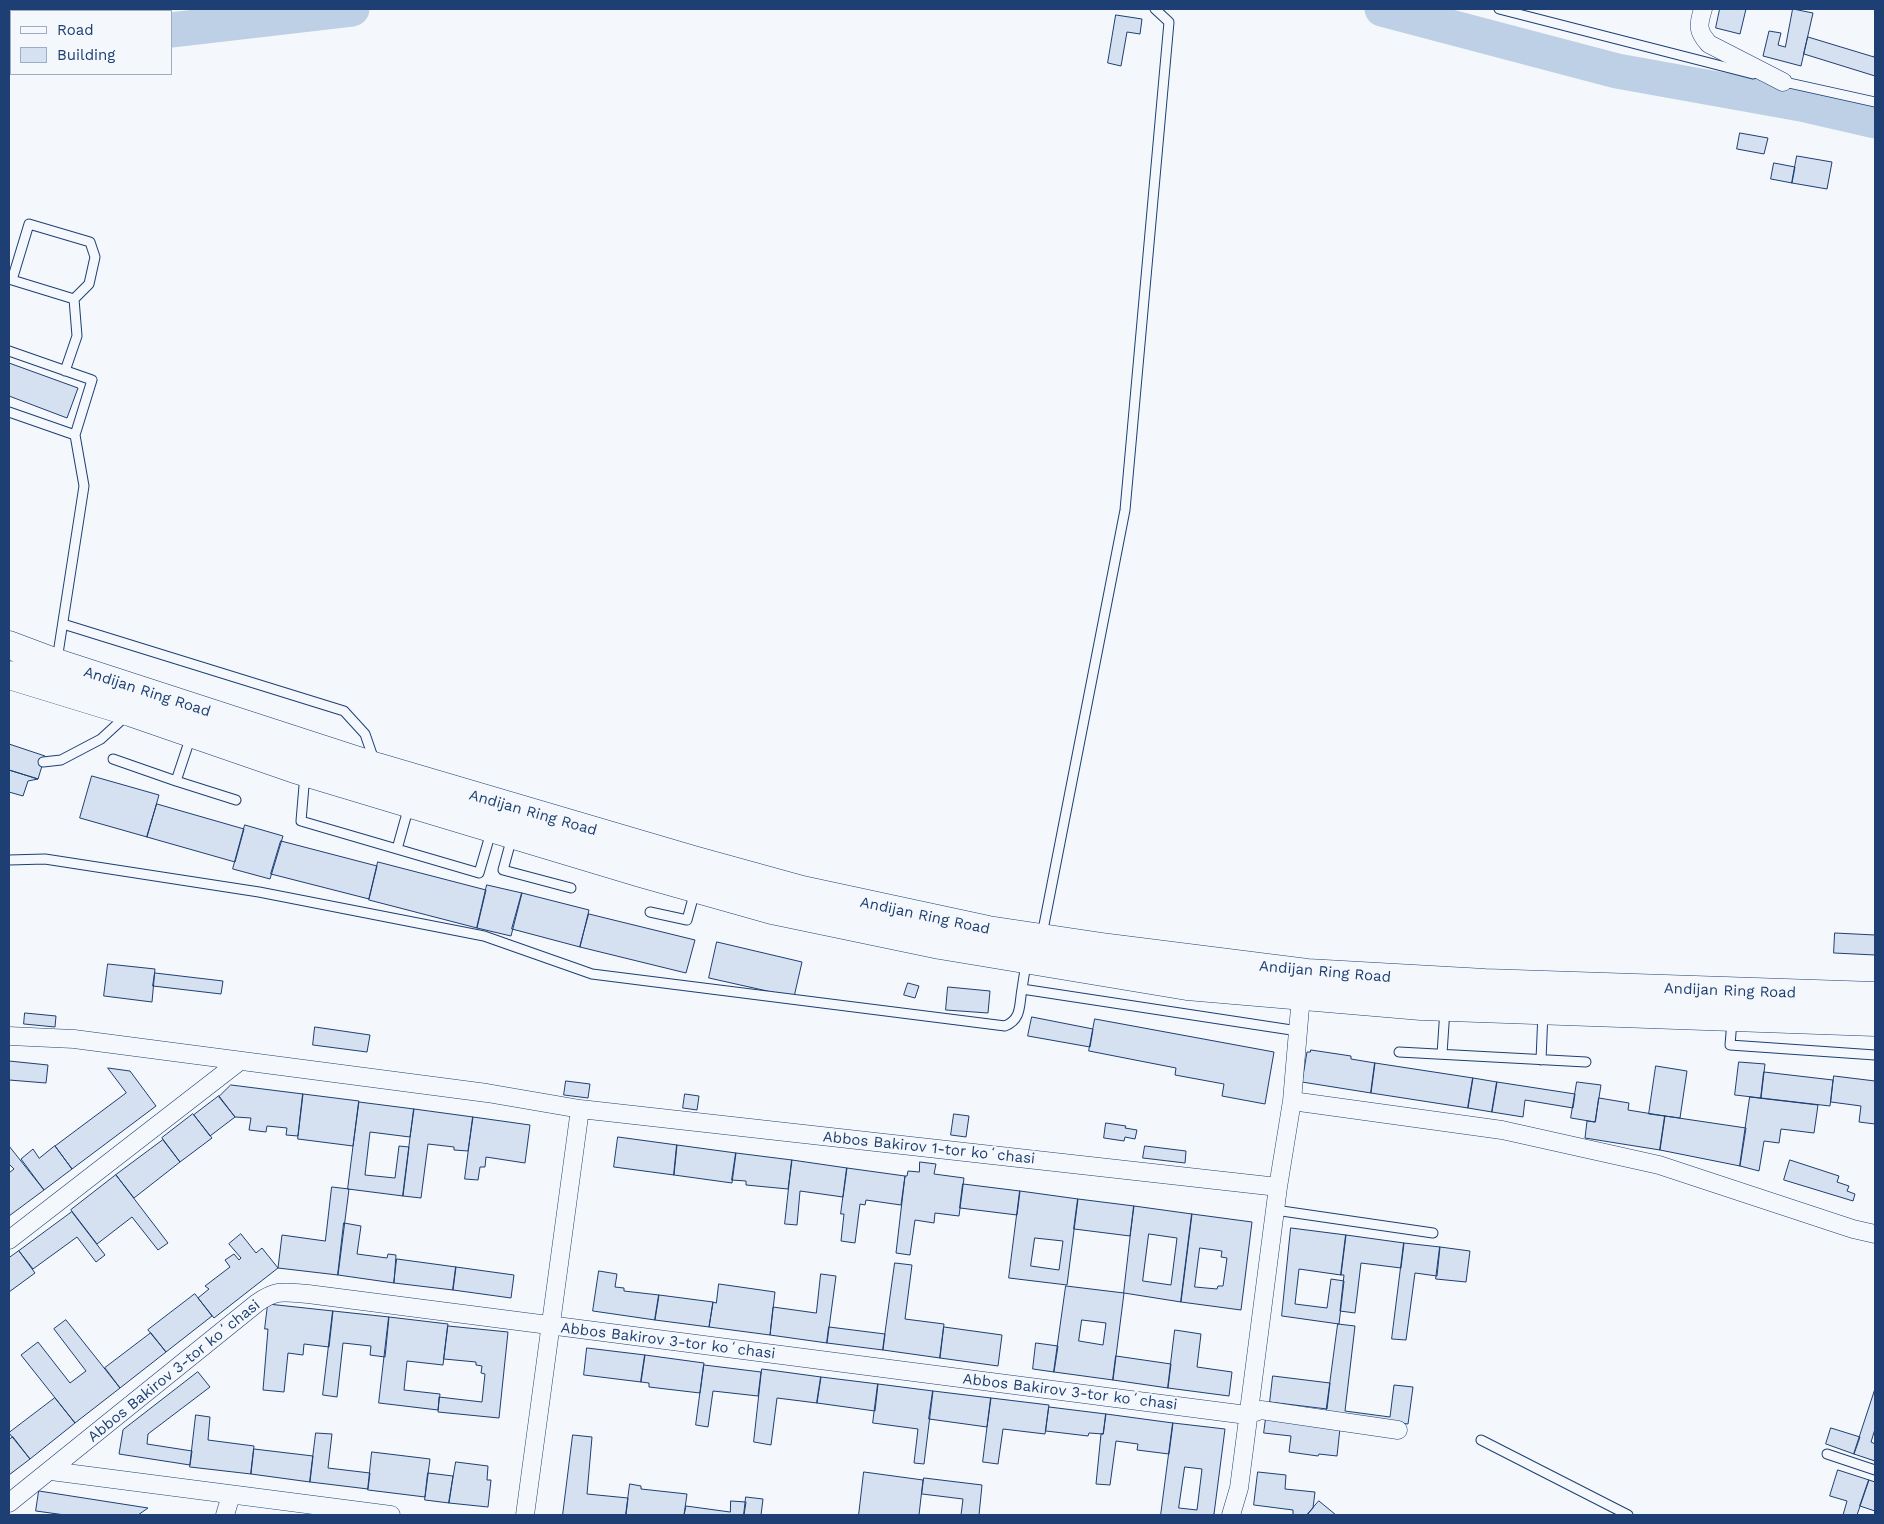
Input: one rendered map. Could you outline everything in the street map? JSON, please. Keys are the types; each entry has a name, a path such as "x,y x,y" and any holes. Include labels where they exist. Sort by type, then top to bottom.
{"highway":[{"name":"Andijan Ring Road","path":"9,645 57,663 377,768 694,860 802,890 988,930 1034,949 1187,986 1445,1007 1875,1022"},
{"name":"Andijan Ring Road","path":"9,675 130,712 305,772 695,888 772,910 940,945 1034,949 1307,973 1484,983 1875,996"}],"street":[{"path":"1703,9 1699,22 1700,35 1709,44 1783,82"},
{"path":"1231,1515 1239,1488 1278,1187 1292,1101 1301,996"},
{"name":"Abbos Bakirov 1-tor koʻchasi","path":"9,1036 74,1040 486,1093 580,1109 1278,1187"},
{"path":"9,1240 240,1062"},
{"path":"1292,1101 1502,1130 1659,1165 1854,1229 1875,1234"},
{"path":"525,1515 580,1109"},
{"name":"Abbos Bakirov 3-tor koʻchasi","path":"9,1503 269,1294 280,1292 308,1294 1247,1415 1261,1410 1398,1430"},
{"path":"51,1470 391,1515"},
{"path":"225,1515 231,1495"}],"lane":[{"path":"9,860 45,859 279,896 484,936 602,976 1004,1026 1012,1023 1018,1016 1022,989 1034,949 1125,510 1169,22 1155,9"},
{"path":"1499,9 1783,82 1875,102"},
{"path":"65,371 77,336 74,299 89,284 95,257 90,242 29,224 12,280 74,299"},
{"path":"9,351 92,380 75,435 84,486 57,663"},
{"path":"9,412 75,435"},
{"path":"63,624 344,711 365,734 377,768"},
{"path":"43,762 61,760 102,739 130,712"},
{"path":"176,781 192,733"},
{"path":"112,759 236,800"},
{"path":"305,772 301,821 478,873 502,831"},
{"path":"396,848 410,803"},
{"path":"502,831 503,870 571,888"},
{"path":"650,912 687,920 695,888"},
{"path":"1022,989 1298,1031"},
{"path":"1442,1054 1445,1007"},
{"path":"1541,1060 1544,1011"},
{"path":"1732,1017 1730,1045 1875,1055"},
{"path":"1399,1052 1586,1062"},
{"path":"1275,1210 1433,1233"},
{"path":"1481,1440 1628,1515"},
{"path":"1827,1454 1875,1470"}],"building":[{"path":"1720,9 1746,9 1740,34 1716,28"},
{"path":"1793,9 1813,13 1801,66 1763,56 1769,31 1781,33 1778,45 1785,47"},
{"path":"1116,15 1142,19 1140,34 1127,32 1121,66 1108,63"},
{"path":"1808,37 1874,57 1875,52 1875,76 1804,54"},
{"path":"1740,133 1768,138 1764,154 1737,149"},
{"path":"1797,156 1832,162 1827,189 1792,183"},
{"path":"1774,163 1795,167 1792,183 1771,179"},
{"path":"9,363 78,388 67,418 9,396"},
{"path":"9,744 45,756 38,779 9,770"},
{"path":"9,770 38,779 28,781 23,796 9,792"},
{"path":"92,776 159,795 147,837 80,818"},
{"path":"157,804 244,829 235,862 147,837"},
{"path":"245,825 283,836 270,879 233,869"},
{"path":"281,841 377,866 369,899 271,874"},
{"path":"378,862 486,890 477,928 369,900"},
{"path":"487,885 522,893 511,936 477,928"},
{"path":"522,893 589,910 580,947 512,929"},
{"path":"589,914 695,940 686,973 580,947"},
{"path":"1835,933 1875,935 1875,955 1834,953"},
{"path":"717,942 802,962 794,997 709,978"},
{"path":"108,964 155,969 152,1002 104,996"},
{"path":"155,973 223,981 221,994 153,986"},
{"path":"908,983 919,986 915,998 904,995"},
{"path":"948,987 990,991 988,1013 946,1010"},
{"path":"25,1013 56,1016 55,1027 24,1024"},
{"path":"1032,1017 1093,1029 1090,1047 1028,1036"},
{"path":"1095,1019 1274,1052 1265,1104 1222,1096 1224,1084 1175,1075 1176,1068 1089,1051"},
{"path":"315,1027 370,1035 367,1052 313,1045"},
{"path":"1311,1050 1351,1056 1351,1059 1375,1063 1371,1093 1302,1082 1307,1052"},
{"path":"9,1061 48,1065 46,1083 9,1080"},
{"path":"1739,1062 1765,1064 1761,1098 1735,1095"},
{"path":"1375,1063 1473,1078 1468,1108 1371,1093"},
{"path":"1656,1066 1687,1071 1680,1118 1649,1114"},
{"path":"108,1068 130,1071 156,1106 72,1169 55,1146 126,1093"},
{"path":"1764,1072 1833,1080 1830,1106 1761,1098"},
{"path":"1834,1076 1875,1081 1875,1124 1859,1122 1861,1106 1831,1102"},
{"path":"1473,1078 1497,1082 1492,1112 1468,1108"},
{"path":"566,1081 590,1084 588,1098 564,1095"},
{"path":"1497,1082 1575,1094 1573,1108 1525,1100 1523,1117 1492,1112"},
{"path":"1577,1082 1601,1085 1595,1122 1571,1118"},
{"path":"231,1085 303,1094 298,1136 286,1135 287,1128 267,1126 266,1132 249,1130 251,1118 235,1117 219,1097"},
{"path":"303,1094 359,1101 353,1146 298,1139"},
{"path":"685,1094 699,1096 697,1110 683,1108"},
{"path":"219,1096 235,1117 210,1136 194,1115"},
{"path":"1750,1097 1818,1105 1814,1133 1781,1129 1779,1143 1764,1141 1759,1171 1740,1166"},
{"path":"1599,1098 1629,1103 1628,1110 1665,1116 1660,1150 1585,1138 1587,1121 1595,1122"},
{"path":"359,1102 414,1109 410,1137 370,1132 365,1175 395,1178 399,1146 409,1147 403,1196 348,1189"},
{"path":"414,1109 473,1117 468,1151 454,1150 454,1147 428,1144 421,1198 403,1196"},
{"path":"193,1114 212,1138 180,1162 162,1138"},
{"path":"954,1114 969,1116 966,1137 951,1135"},
{"path":"1665,1116 1746,1128 1740,1166 1660,1150"},
{"path":"473,1117 530,1125 525,1163 486,1157 485,1167 480,1167 478,1180 465,1179"},
{"path":"1106,1123 1137,1130 1135,1139 1125,1137 1124,1141 1104,1138"},
{"path":"618,1137 677,1145 674,1175 614,1167"},
{"path":"163,1140 180,1162 134,1198 116,1175"},
{"path":"677,1145 736,1153 732,1183 674,1175"},
{"path":"9,1146 44,1190 9,1216 9,1173 14,1169 9,1164"},
{"path":"55,1146 72,1169 44,1190 21,1159 33,1149 39,1158"},
{"path":"1145,1146 1186,1151 1185,1163 1143,1158"},
{"path":"736,1153 792,1160 788,1189 746,1185 746,1181 732,1180"},
{"path":"792,1160 847,1168 843,1197 800,1191 797,1225 785,1224"},
{"path":"1790,1160 1839,1176 1837,1182 1849,1186 1847,1191 1855,1194 1853,1201 1784,1180"},
{"path":"920,1162 936,1164 934,1174 964,1178 959,1216 935,1213 934,1223 915,1220 910,1255 896,1253 905,1176 907,1176 908,1171 919,1172"},
{"path":"847,1168 905,1176 901,1205 866,1200 865,1205 860,1204 855,1243 841,1241 844,1214 841,1214"},
{"path":"116,1175 168,1243 158,1250 132,1217 97,1244 71,1210"},
{"path":"963,1184 1020,1191 1017,1215 960,1208"},
{"path":"332,1187 349,1189 338,1275 278,1268 282,1235 325,1241"},
{"path":"1020,1191 1078,1199 1067,1285 1009,1278","holes":["1035,1238 1063,1241 1059,1270 1031,1266"]},
{"path":"1078,1199 1134,1206 1130,1236 1074,1229"},
{"path":"1134,1206 1192,1214 1181,1302 1124,1293","holes":["1149,1234 1177,1238 1171,1285 1143,1281"]},
{"path":"72,1212 105,1255 96,1262 77,1237 33,1269 19,1251"},
{"path":"1192,1214 1252,1222 1241,1310 1181,1302","holes":["1200,1248 1222,1251 1221,1257 1227,1258 1223,1286 1218,1286 1217,1289 1195,1287"]},
{"path":"344,1223 361,1226 357,1254 387,1258 388,1254 396,1255 394,1283 338,1275"},
{"path":"1291,1228 1346,1235 1341,1275 1299,1269 1295,1304 1327,1308 1331,1279 1344,1281 1339,1324 1282,1316"},
{"path":"241,1234 256,1253 262,1248 278,1268 214,1318 198,1298 209,1289 205,1286 230,1267 225,1260 234,1254 239,1260 241,1258 229,1244"},
{"path":"1346,1235 1404,1243 1401,1268 1361,1263 1355,1313 1340,1311 1344,1275 1341,1275"},
{"path":"1404,1243 1440,1247 1437,1276 1415,1273 1406,1340 1392,1339"},
{"path":"1440,1247 1470,1251 1466,1282 1436,1279"},
{"path":"19,1251 35,1273 9,1292 9,1258"},
{"path":"397,1259 456,1267 453,1290 394,1283"},
{"path":"895,1263 912,1265 905,1319 944,1324 940,1358 883,1350"},
{"path":"456,1267 514,1275 511,1298 453,1290"},
{"path":"599,1271 617,1274 615,1287 624,1288 624,1291 659,1295 655,1320 593,1311"},
{"path":"821,1274 836,1276 827,1343 770,1335 773,1307 816,1313"},
{"path":"719,1284 775,1292 770,1335 709,1327 713,1302 716,1303"},
{"path":"1066,1286 1124,1293 1113,1380 1054,1372","holes":["1082,1320 1106,1323 1103,1345 1079,1341"]},
{"path":"195,1294 212,1316 166,1352 148,1330"},
{"path":"659,1295 713,1302 709,1327 655,1320"},
{"path":"268,1304 333,1311 329,1347 304,1344 303,1355 288,1353 284,1392 263,1390 268,1329 265,1329"},
{"path":"333,1311 389,1317 385,1357 370,1355 371,1346 343,1343 337,1397 323,1395"},
{"path":"389,1317 448,1324 443,1365 407,1361 404,1390 440,1394 438,1410 379,1403"},
{"path":"66,1320 120,1388 75,1423 21,1355 38,1342 70,1383 86,1371 54,1329"},
{"path":"1338,1324 1355,1326 1345,1411 1390,1417 1394,1385 1413,1387 1408,1424 1326,1414"},
{"path":"448,1326 508,1332 499,1418 438,1412 439,1397 482,1402 485,1374 481,1373 482,1366 476,1365 476,1362 444,1359"},
{"path":"829,1327 885,1334 883,1350 827,1343"},
{"path":"944,1327 1002,1335 998,1366 940,1358"},
{"path":"1175,1330 1201,1334 1197,1367 1232,1372 1229,1396 1168,1388"},
{"path":"151,1333 166,1352 120,1388 105,1368"},
{"path":"1036,1343 1058,1346 1054,1372 1033,1369"},
{"path":"587,1348 645,1355 641,1382 584,1375"},
{"path":"645,1355 704,1363 700,1393 649,1387 649,1383 641,1382"},
{"path":"1116,1356 1171,1364 1168,1388 1113,1380"},
{"path":"704,1365 761,1372 758,1396 713,1391 708,1427 696,1425"},
{"path":"762,1369 821,1377 817,1403 777,1398 771,1445 754,1442"},
{"path":"198,1372 210,1387 148,1434 147,1444 192,1451 190,1465 119,1454 123,1430"},
{"path":"1273,1376 1330,1383 1327,1409 1270,1402"},
{"path":"821,1377 878,1384 875,1411 817,1403"},
{"path":"878,1384 933,1391 924,1464 914,1463 918,1429 873,1423"},
{"path":"1875,1389 1875,1429 1871,1442 1875,1444 1875,1461 1854,1454"},
{"path":"933,1391 991,1398 987,1427 929,1419"},
{"path":"55,1398 75,1423 30,1459 9,1433"},
{"path":"991,1398 1049,1405 1045,1434 1003,1429 998,1464 983,1462"},
{"path":"1049,1407 1106,1414 1103,1434 1089,1433 1088,1436 1046,1431"},
{"path":"1106,1414 1173,1423 1169,1454 1137,1450 1138,1444 1116,1441 1110,1485 1096,1484 1101,1434 1103,1434"},
{"path":"196,1415 210,1417 208,1440 254,1446 251,1474 190,1467"},
{"path":"1266,1418 1340,1428 1337,1456 1319,1454 1318,1456 1289,1452 1291,1436 1264,1433"},
{"path":"1173,1423 1225,1429 1214,1514 1161,1515","holes":["1185,1467 1202,1469 1197,1510 1179,1508"]},
{"path":"1831,1428 1860,1437 1854,1454 1826,1444"},
{"path":"316,1433 332,1434 328,1468 370,1473 368,1489 310,1482"},
{"path":"573,1435 592,1437 587,1494 628,1498 626,1515 563,1515"},
{"path":"13,1437 30,1459 9,1475 9,1440"},
{"path":"254,1449 313,1456 310,1482 251,1474"},
{"path":"372,1452 430,1459 425,1497 368,1490"},
{"path":"456,1462 488,1466 487,1480 491,1480 488,1507 449,1503"},
{"path":"1838,1470 1869,1480 1857,1515 1843,1515 1847,1501 1830,1496"},
{"path":"864,1472 923,1480 919,1515 859,1515"},
{"path":"1258,1472 1286,1475 1285,1489 1315,1492 1313,1508 1307,1515 1293,1515 1293,1510 1254,1505"},
{"path":"428,1473 453,1476 449,1503 425,1500"},
{"path":"924,1478 982,1485 979,1515 961,1515 963,1499 922,1494"},
{"path":"1869,1480 1875,1482 1875,1511 1860,1506"},
{"path":"630,1484 641,1486 641,1489 687,1494 684,1515 626,1515"},
{"path":"39,1491 148,1508 138,1515 65,1515 36,1511"},
{"path":"746,1497 763,1499 761,1515 744,1515"},
{"path":"731,1501 746,1502 744,1515 684,1515 686,1506 730,1512"},
{"path":"1319,1501 1336,1515 1307,1515"}],"waterway":[{"path":"172,30 352,9"},
{"path":"1382,9 1617,71 1801,104 1875,121"}]}
